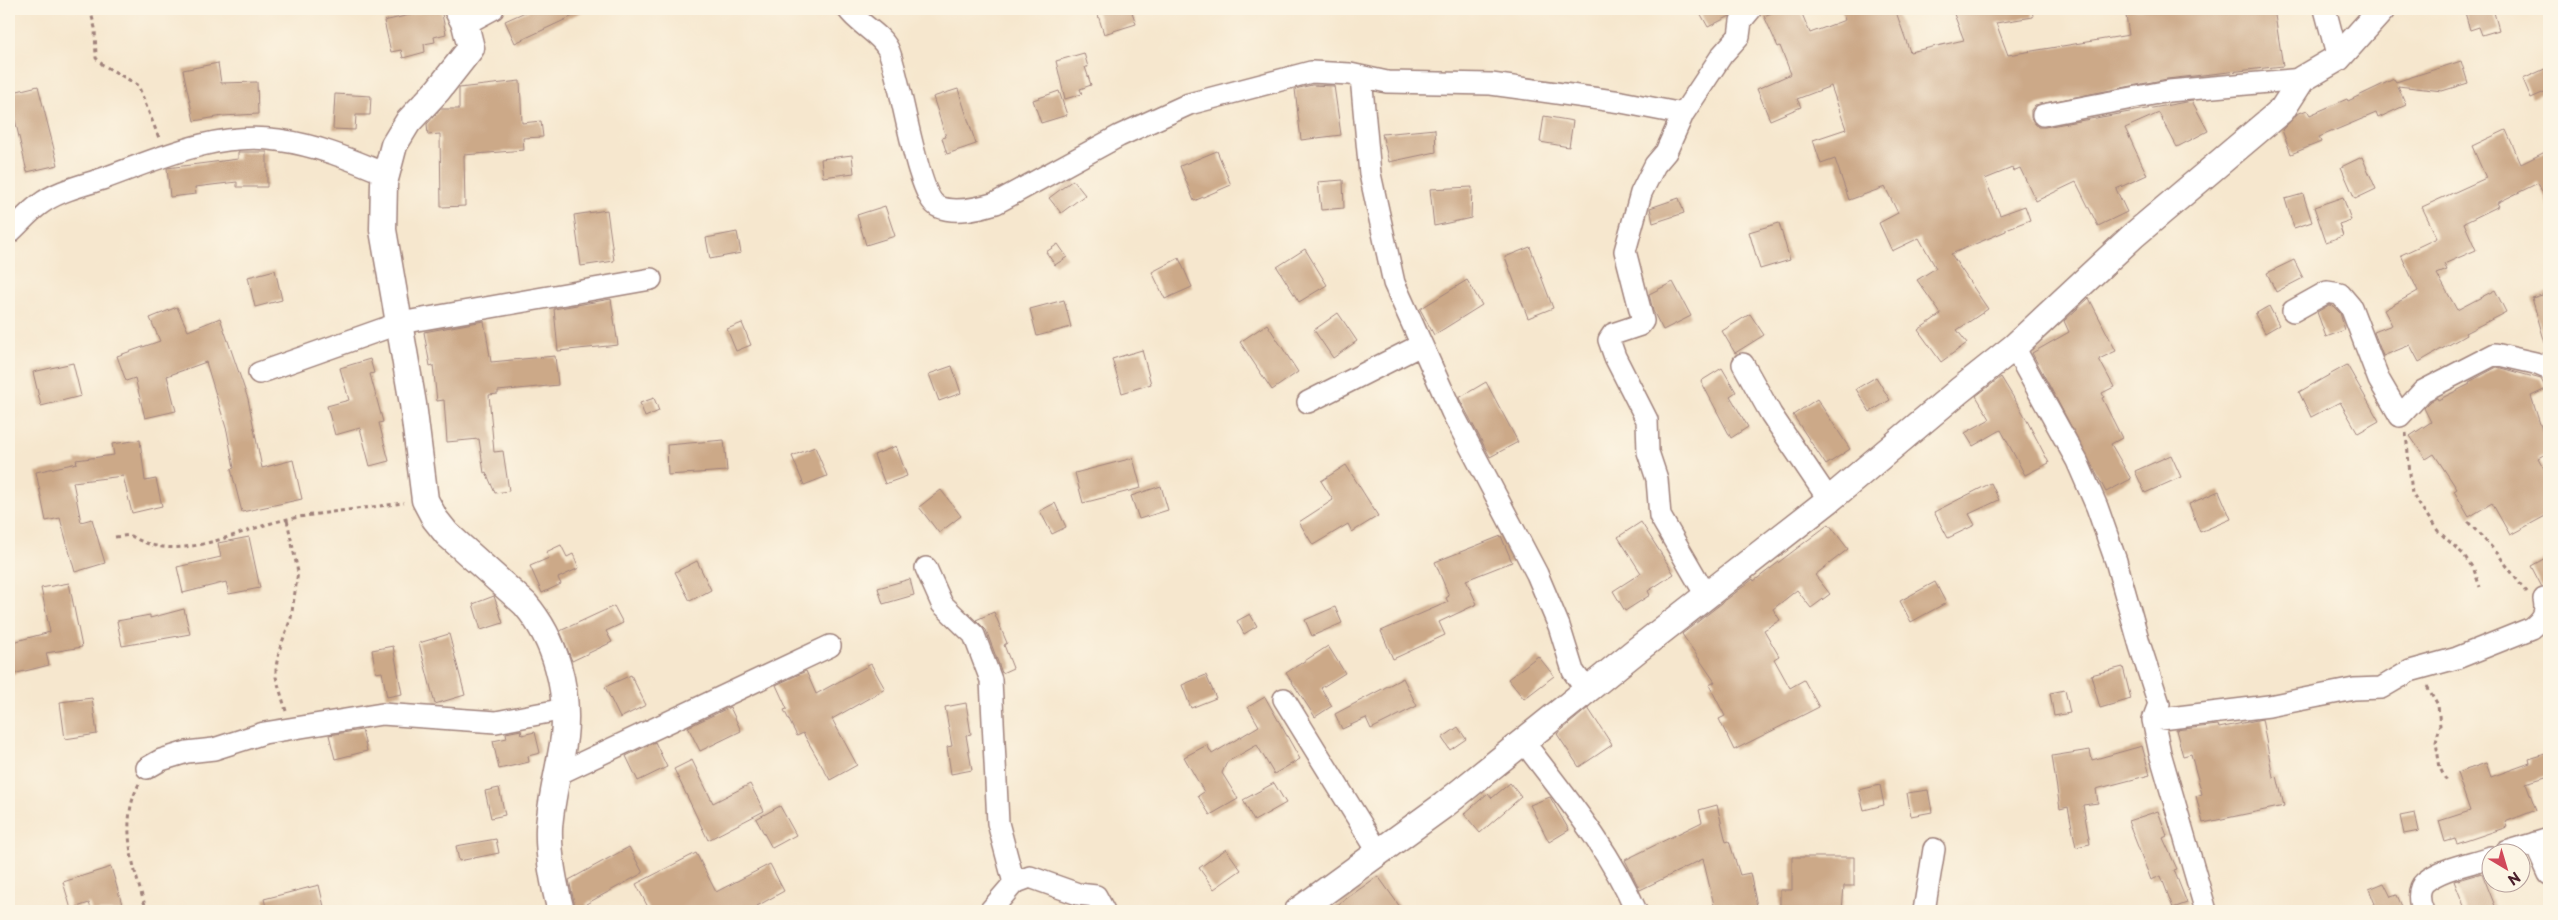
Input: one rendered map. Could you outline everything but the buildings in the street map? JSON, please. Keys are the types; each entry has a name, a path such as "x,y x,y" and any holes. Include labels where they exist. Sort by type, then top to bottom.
{"street":[{"path":"493,9 461,16 472,42 470,52 408,122 394,145 386,174 383,230 413,404 425,500 435,519 447,534 525,604 536,617 548,638 556,661 565,709 564,737 556,776 549,829 553,881 561,911"},
{"path":"848,9 856,20 887,47 894,65 901,99 926,192 938,207 949,209 977,209 996,204 1119,136 1207,98 1310,72 1350,74 1387,82 1491,84 1621,102 1683,114"},
{"path":"1707,597 1660,516 1657,479 1648,452 1647,420 1615,358 1610,340 1613,334 1640,325 1643,321 1626,247 1641,193 1655,165 1666,152 1683,114 1722,55 1739,36 1741,21 1751,9"},
{"path":"2325,9 2338,58"},
{"path":"1298,911 1444,805 1586,690 1707,597 1828,500 2014,347 2134,235 2282,110 2302,80 2338,58 2382,9"},
{"path":"1361,77 1370,174 1394,283 1452,412 1537,574 1573,670 1586,690"},
{"path":"2042,115 2169,90 2302,80"},
{"path":"9,233 40,204 66,191 165,156 217,141 248,138 277,139 321,148 386,174"},
{"path":"259,373 400,323 651,279"},
{"path":"2293,311 2327,292 2340,294 2351,307 2379,380 2400,416 2423,391 2495,354 2535,363 2549,369"},
{"path":"1308,402 1421,345"},
{"path":"2014,347 2077,461 2109,538 2159,704 2153,720 2160,753 2206,911"},
{"path":"1743,364 1771,414 1828,500"},
{"path":"926,568 942,604 974,635 991,680 998,823 1014,883"},
{"path":"2153,720 2269,706 2354,689 2381,688 2410,671 2457,658 2532,628 2541,620 2546,610 2544,599"},
{"path":"556,776 830,646"},
{"path":"1284,698 1379,853"},
{"path":"147,768 161,760 187,752 214,749 264,733 382,714 496,722 565,709"},
{"path":"1523,741 1584,821 1616,870 1636,911"},
{"path":"2530,845 2542,841 2549,874"},
{"path":"1924,911 1934,849"},
{"path":"2423,911 2419,893 2424,883 2449,871 2480,860"},
{"path":"990,911 1014,883 1030,877 1078,894 1096,896 1104,911"}],"path":[{"path":"90,9 95,28 96,58 103,65 138,85 165,156"},
{"path":"2400,416 2407,434 2412,494 2438,532 2464,555 2474,570 2480,587"},
{"path":"115,536 130,535 140,541 159,547 175,548 196,545 287,520 425,500"},
{"path":"287,520 298,572 291,618 280,648 276,677 291,728"},
{"path":"2468,522 2498,554 2528,595 2541,620"},
{"path":"2410,671 2425,682 2438,705 2440,726 2436,742 2440,768 2447,782"},
{"path":"147,768 137,787 129,822 132,866 147,911"}]}
